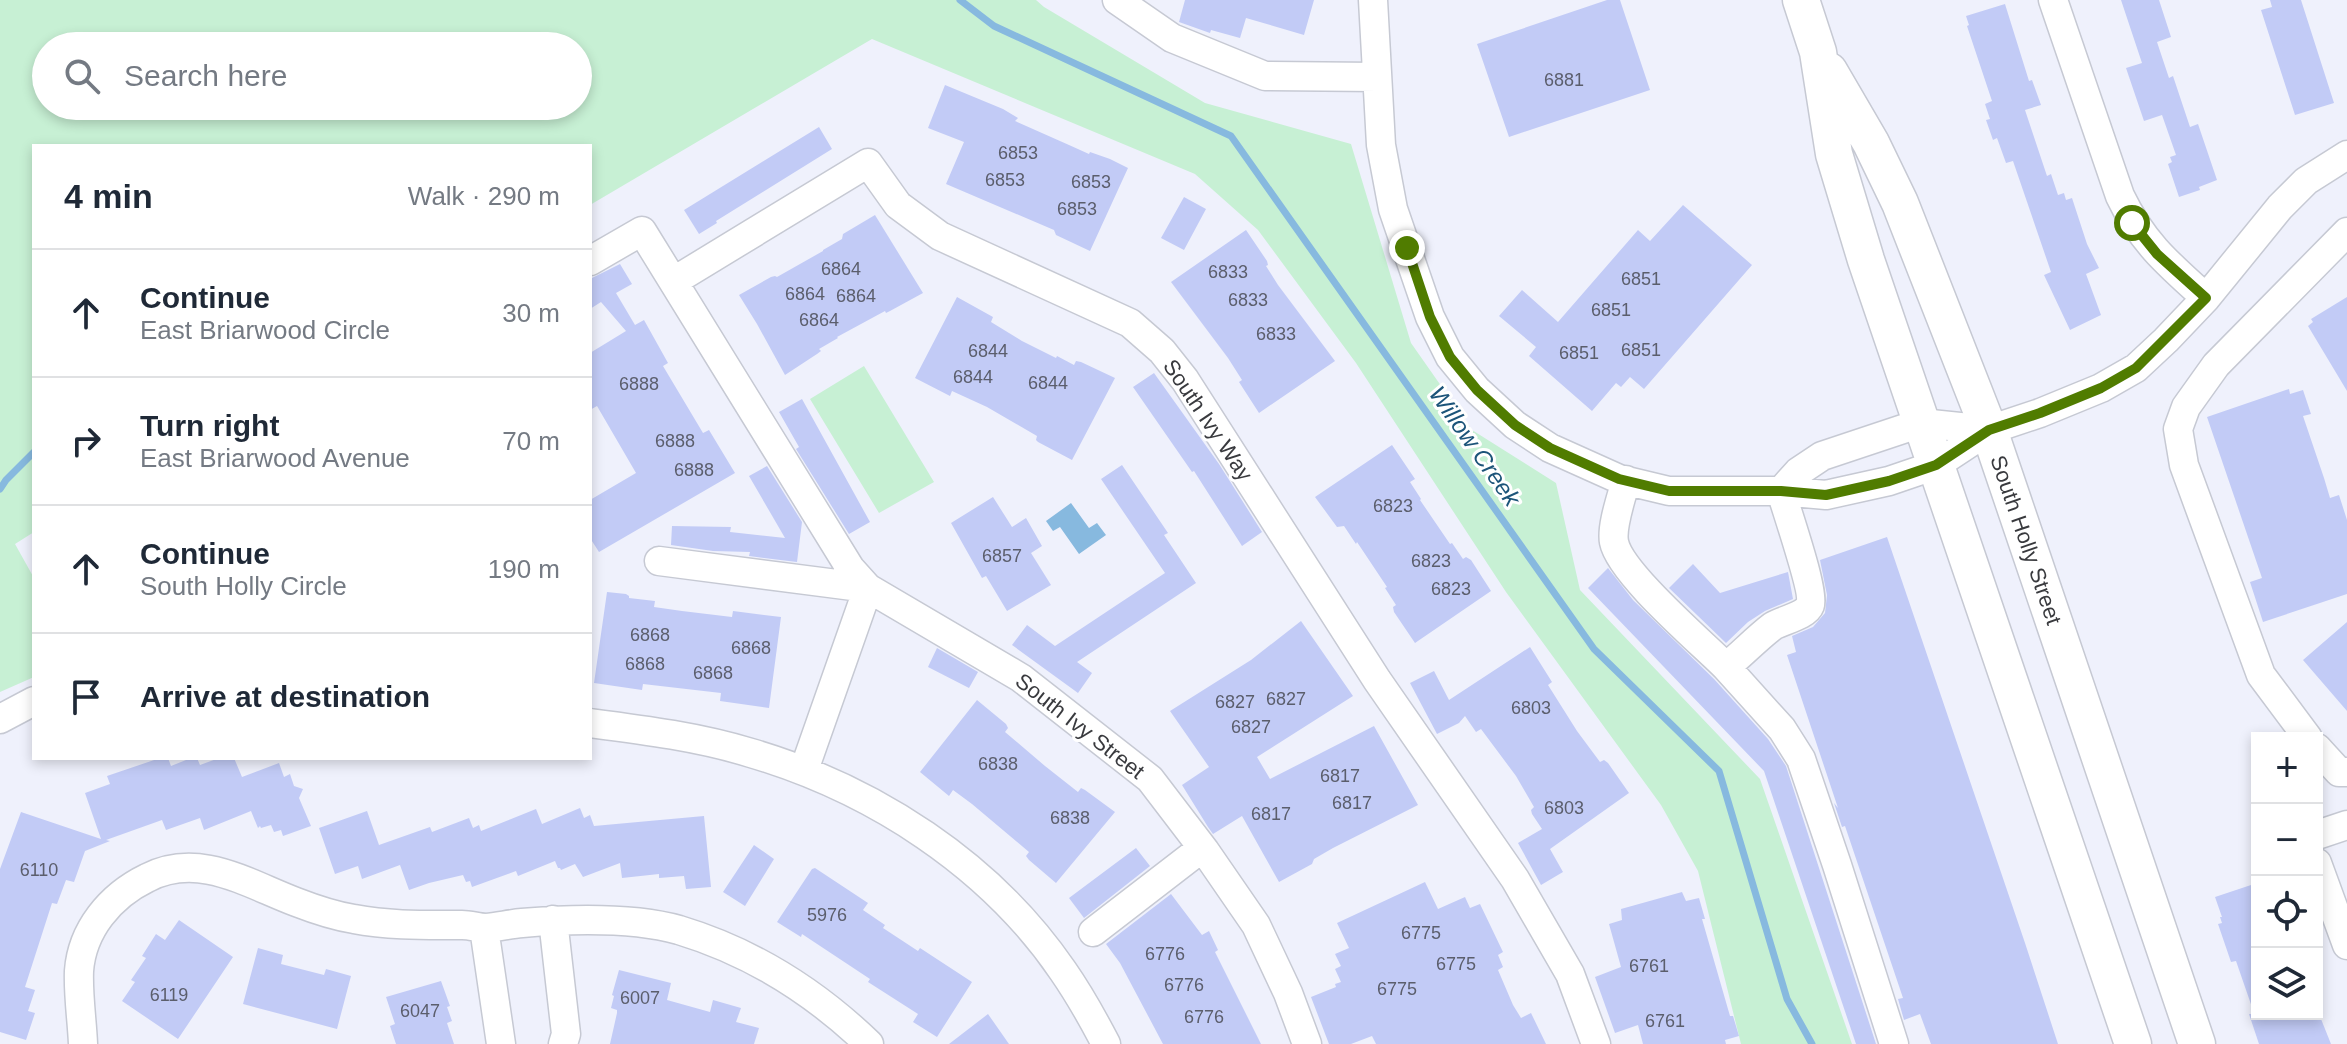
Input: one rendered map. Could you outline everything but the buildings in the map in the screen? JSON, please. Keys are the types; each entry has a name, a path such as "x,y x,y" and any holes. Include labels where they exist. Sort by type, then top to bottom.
{"main road":[{"name":"South Holly Street","path":"1801,0 1818,52 1834,154 1866,260 2133,1044"},
{"name":"South Holly Street","path":"1818,52 1871,143 1900,203 1989,430 2197,1044"}],"street":[{"path":"1117,0 1172,38 1265,76 1377,77"},
{"path":"1373,0 1381,145 1393,209 1430,317 1450,357 1477,390 1515,425 1550,448 1626,480 1669,491 1781,491 1826,495 1889,481 1936,465 1989,430 2089,393 2136,368 2206,298 2280,207 2306,181 2347,155"},
{"path":"2053,0 2132,223 2157,254 2206,298"},
{"name":"South Ivy Way","path":"674,281 868,163 898,205 940,236 1130,323 1162,351 1185,380 1377,680 1515,879 1570,974 1596,1044"},
{"path":"592,260 642,231 674,281"},
{"path":"2304,732 2261,675 2184,465 2178,429 2186,407 2216,365 2347,232"},
{"name":"South Ivy Street","path":"674,281 850,568 868,588 1021,678 1150,779 1256,925 1288,993 1307,1044"},
{"path":"1781,491 1798,472 1822,456 1921,423 1989,430"},
{"path":"1626,480 1613,540 1618,552 1652,594 1726,667 1782,729 1801,759 1894,1044"},
{"path":"1726,667 1774,626 1806,611 1810,606 1803,567 1781,491"},
{"name":"South Ivy Street","path":"659,561 868,588"},
{"path":"804,770 868,588"},
{"path":"0,719 32,702"},
{"path":"592,723 748,752 804,770 891,813 987,884 1063,969 1106,1044"},
{"path":"2323,755 2339,772 2347,772"},
{"path":"2323,833 2347,825"},
{"path":"1093,932 1202,848"},
{"path":"83,1044 79,972 83,950 95,923 108,905 125,890 149,876 174,869 202,867 235,876 297,903 352,919 409,926 468,925 484,928 553,920 635,923 677,929 732,949 797,984 843,1019 869,1044"},
{"path":"2322,876 2345,931"},
{"path":"553,920 566,1034 563,1044"},
{"path":"484,928 501,1044"}],"green space":[{"path":"0,0 1036,0 1205,103 1351,144 1411,343 1472,430 1556,483 1580,590 1760,779 1852,1044 1741,1044 1698,871 1661,805 1506,592 1356,363 1258,230 1195,174 872,39 592,204 592,144 32,144 32,533 15,544 32,574 32,678 0,692"},
{"path":"864,366 934,482 879,513 810,399"}],"water":[{"path":"1071,503 1089,528 1097,523 1106,535 1079,554 1060,527 1053,531 1046,521"}],"waterway":[{"name":"Willow Creek","path":"960,0 994,26 1231,136 1594,649 1719,771 1787,999 1812,1044"},
{"path":"0,489 32,454"}],"route":[{"path":"1407,248 1430,317 1450,357 1477,390 1515,425 1550,448 1619,479 1669,491 1781,491 1826,495 1889,481 1936,465 1989,430 2101,388 2136,368 2206,298 2157,254 2132,223"}]}
